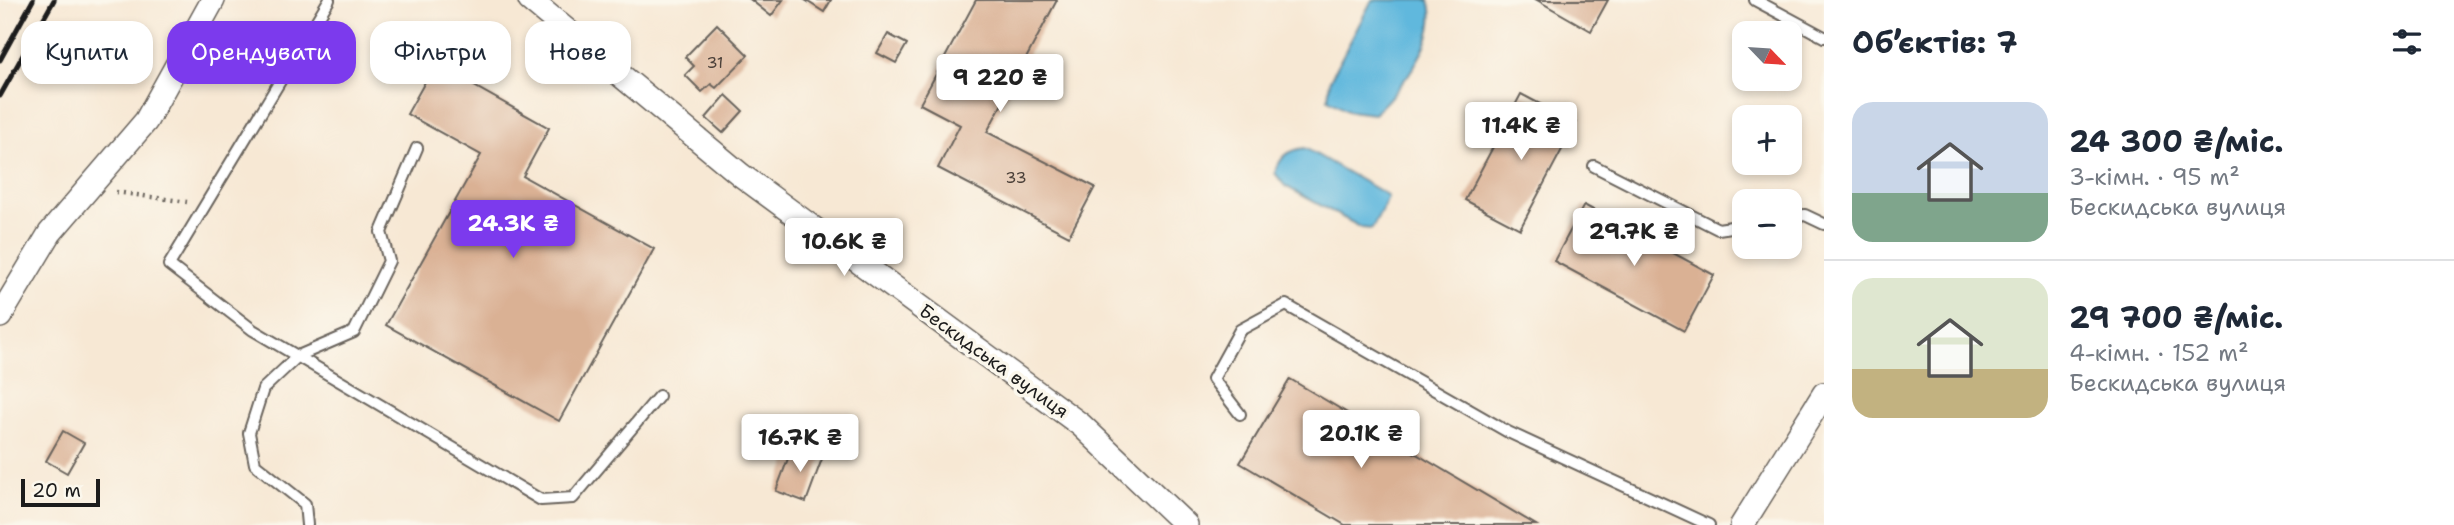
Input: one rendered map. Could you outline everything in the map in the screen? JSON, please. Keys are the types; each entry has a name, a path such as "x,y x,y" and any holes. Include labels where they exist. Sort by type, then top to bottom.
{"street":[{"path":"0,316 50,233 146,121 213,0"},
{"name":"Бескидська вулиця","path":"530,0 741,175 1081,425 1186,525"},
{"path":"1742,525 1824,394"}],"lane":[{"path":"329,0 169,265 253,330 541,500 573,498 659,396"},
{"path":"1755,0 1824,37"},
{"path":"307,525 305,504 255,464 249,433 263,389 298,356 354,332 389,261 381,232 417,148"},
{"path":"1594,166 1718,229 1732,227"},
{"path":"1802,215 1824,224"},
{"path":"1240,414 1213,379 1240,330 1286,305 1508,432 1709,525"}],"path":[{"path":"89,188 205,205"}],"water":[{"path":"1372,0 1429,0 1431,15 1430,31 1416,62 1396,91 1374,114 1349,111 1328,99 1330,80"},
{"path":"1305,148 1385,194 1388,198 1372,229 1362,228 1285,186 1275,173 1279,163 1294,150"}],"building":[{"path":"751,0 783,0 771,16"},
{"path":"805,0 831,0 824,12"},
{"path":"976,0 1057,0 987,132 1095,187 1069,236 938,168 960,125 920,104"},
{"path":"1537,0 1608,0 1591,31"},
{"path":"717,24 748,55 716,88 711,84 702,92 685,75 694,66 685,57"},
{"path":"888,34 907,44 896,63 877,53"},
{"path":"424,84 471,84 549,128 523,176 654,249 559,421 386,325 481,155 407,114"},
{"path":"1521,94 1576,123 1520,229 1465,200"},
{"path":"726,95 743,111 723,133 706,118"},
{"path":"1584,205 1714,275 1684,331 1554,261"},
{"path":"1290,379 1536,525 1345,525 1240,463"},
{"path":"63,431 84,443 67,473 46,461"},
{"path":"793,445 823,456 806,502 776,491"}],"railway":[{"path":"0,60 33,0"},
{"path":"0,96 54,0"}]}
